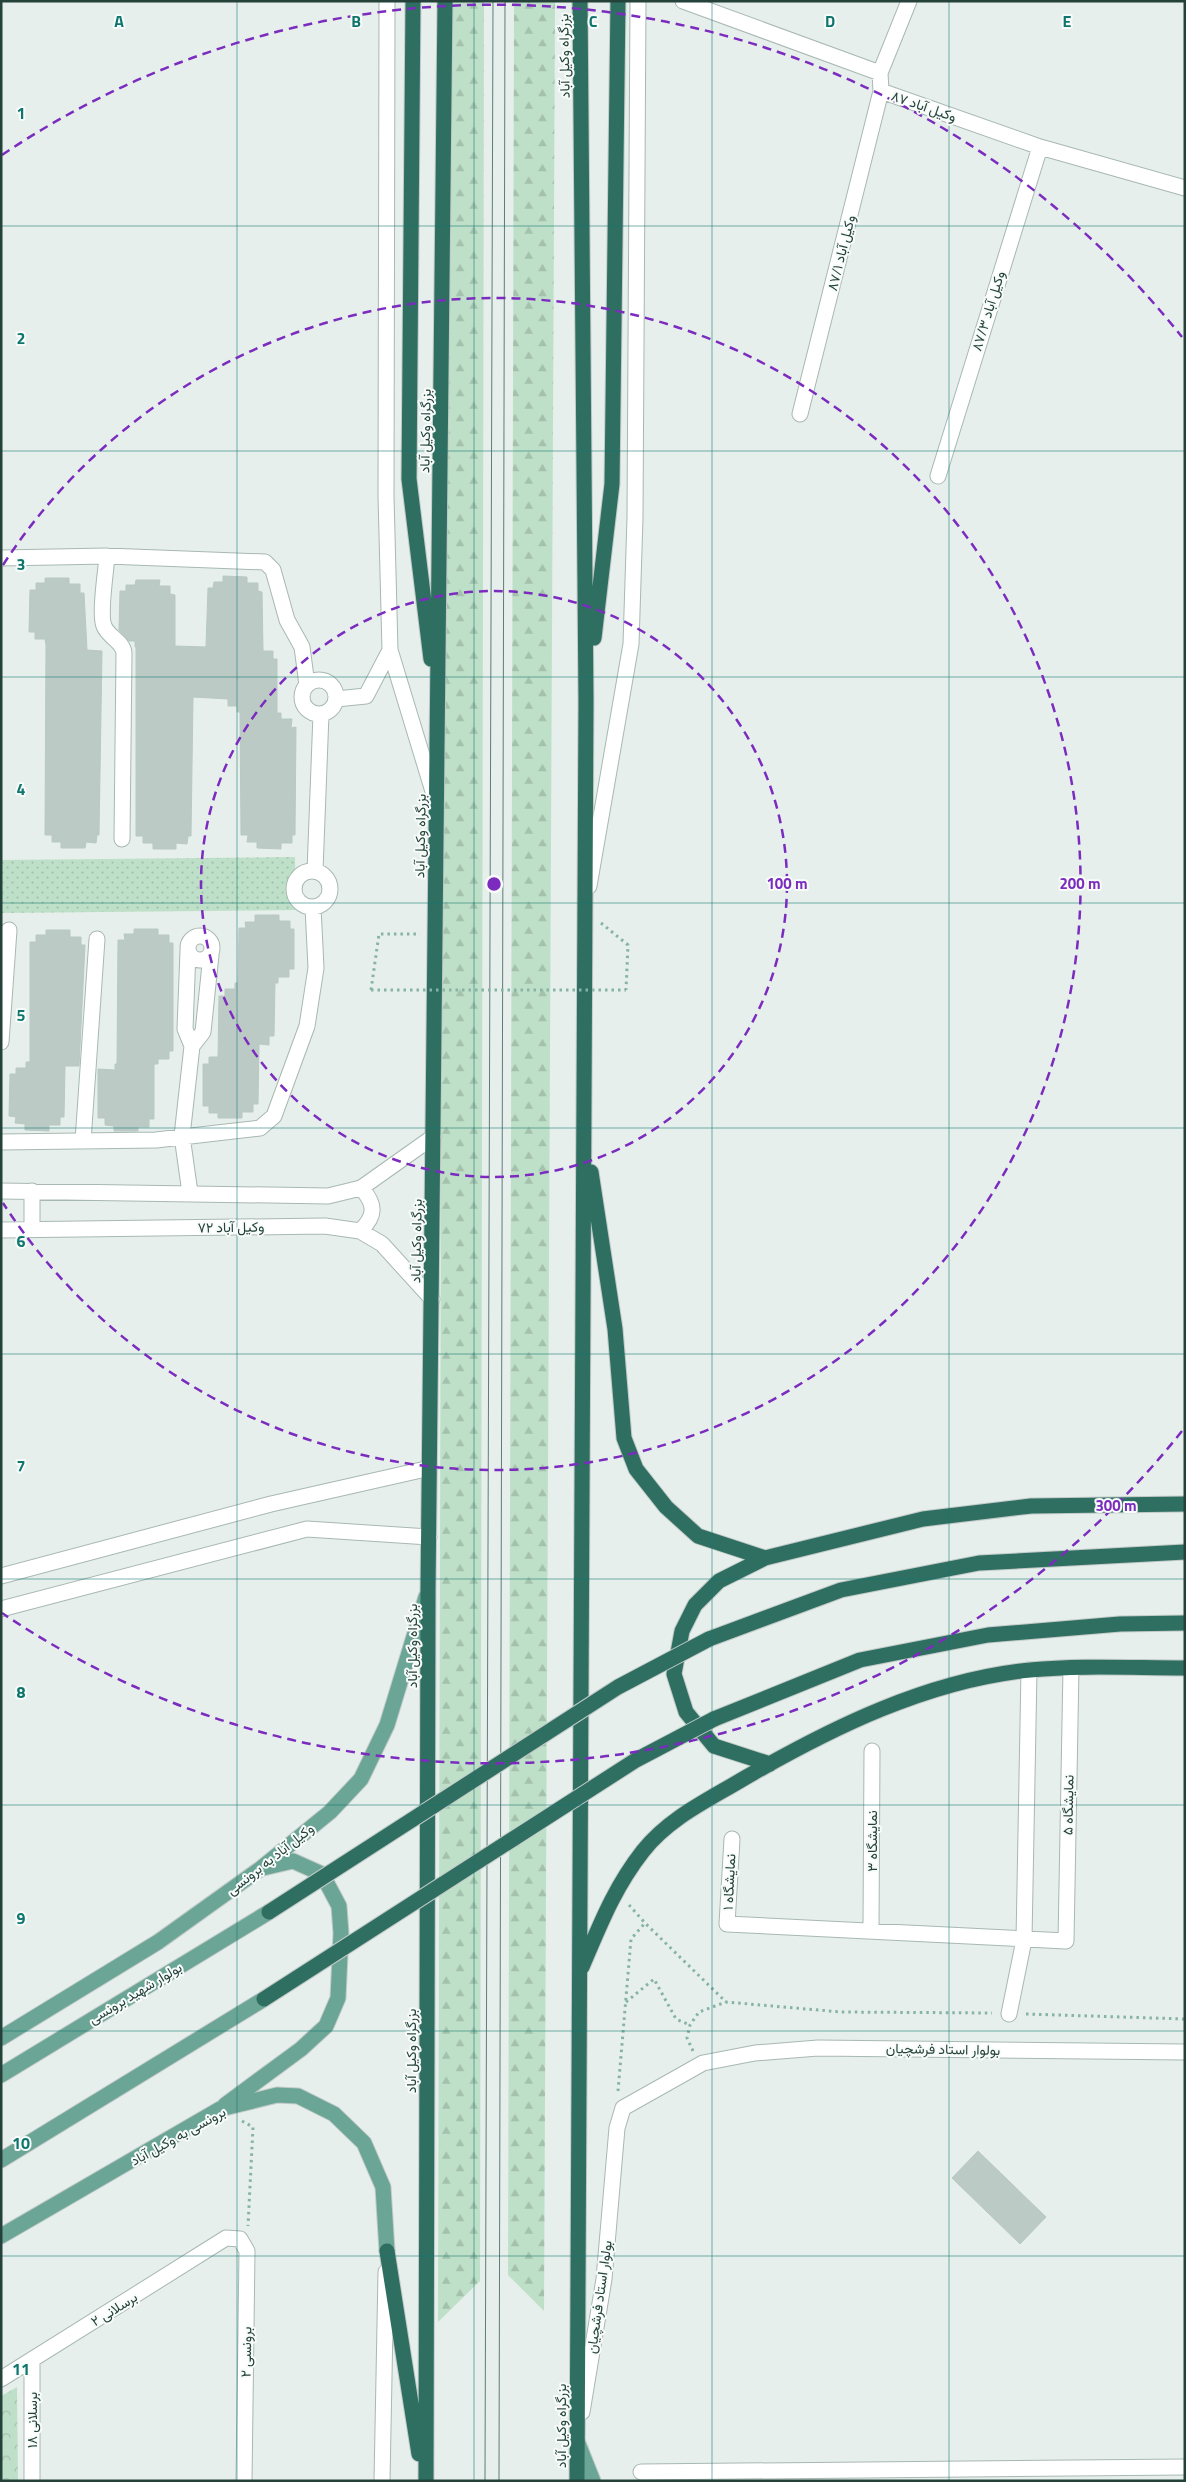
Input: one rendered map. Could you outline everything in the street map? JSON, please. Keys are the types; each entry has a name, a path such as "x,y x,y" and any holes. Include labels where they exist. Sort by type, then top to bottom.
{"highway":[{"path":"413,1 409,479 438,720"},
{"name":"بزرگراه وکیل آباد","path":"424,2481 428,1590 445,1"},
{"name":"بزرگراه وکیل آباد","path":"577,2481 586,701 580,1"},
{"path":"586,701 612,484 618,1"},
{"path":"584,1123 615,1329 624,1438 636,1470 666,1507 698,1536 765,1558"},
{"path":"770,1764 714,1746 686,1712 674,1674 682,1631 695,1605 719,1581 765,1558 923,1520 1031,1506 1185,1504"},
{"path":"269,1912 618,1687 709,1639 841,1590 979,1563 1185,1552"},
{"path":"264,1999 636,1760 714,1719 860,1660 988,1635 1120,1624 1185,1623"},
{"path":"580,1973 616,1889 644,1850 673,1820 770,1764 859,1719 952,1684 1029,1670 1185,1668"},
{"path":"387,2251 424,2481"}],"main road":[{"name":"وکیل آباد به برونسی","path":"1,2038 158,1942 260,1869 330,1812 361,1779 388,1725 428,1590"},
{"path":"220,2109 301,2049 326,2026 338,1998 341,1933 339,1906 322,1874 294,1861 260,1869"},
{"name":"بولوار شهید برونسی","path":"1,2075 269,1912"},
{"path":"1,2160 264,1999"},
{"name":"برونسی به وکیل آباد","path":"1,2236 220,2109 277,2095 298,2096 334,2114 364,2143 384,2187 387,2251"},
{"path":"577,2440 593,2481"}],"street":[{"path":"387,1 386,496 390,650 437,806"},
{"path":"585,910 632,644 635,508 638,1"},
{"name":"وکیل آباد ۸۷","path":"683,1 880,73 881,91 1040,147 1185,188"},
{"path":"880,73 908,1"},
{"name":"وکیل آباد ۸۷/۱","path":"800,414 881,91"},
{"name":"وکیل آباد ۸۷/۳","path":"938,476 1040,147"},
{"path":"107,556 102,621 108,634 123,649 124,653 122,839"},
{"path":"1,558 107,556 265,562 273,570 287,620 302,647 307,685"},
{"path":"336,699 366,696 390,650"},
{"path":"316,680 326,682 334,689 336,699 331,709 321,714 311,712 304,705 302,694 307,685 316,680"},
{"path":"315,871 321,714"},
{"path":"315,871 327,879 330,893 320,905 313,907 300,903 295,895 294,887 301,875 315,871"},
{"path":"1,1142 156,1140 260,1128 274,1116 308,1026 316,968 313,907"},
{"path":"1,1042 9,930"},
{"path":"190,1194 182,1136 192,1046 185,1029 188,944 192,938 198,935 206,936 211,941 213,948 203,1032 192,1046"},
{"path":"83,1141 98,939"},
{"path":"1,1191 328,1196 361,1188 434,1137"},
{"path":"360,1230 369,1222 372,1210 369,1197 361,1188"},
{"path":"32,1191 32,1230"},
{"name":"۷۲ وکیل آباد","path":"1,1230 325,1226 360,1230 382,1244 432,1300"},
{"path":"1,1576 271,1504 430,1468"},
{"path":"1,1610 307,1529 429,1537"},
{"name":"نمایشگاه ۵","path":"1024,1940 1066,1941 1071,1668"},
{"path":"1009,2014 1024,1940 1029,1670"},
{"name":"نمایشگاه ۳","path":"871,1931 872,1751"},
{"name":"نمایشگاه ۱","path":"732,1839 727,1924 871,1931"},
{"path":"871,1931 1024,1940"},
{"name":"بولوار استاد فرشچیان","path":"577,2440 604,2279 617,2128 623,2108 646,2093 703,2063 755,2053 818,2048 1185,2052"},
{"name":"برسلانی ۲","path":"1,2379 226,2238 240,2239 247,2251"},
{"name":"برونسی ۲","path":"244,2481 247,2251"},
{"path":"382,2481 387,2251"},
{"name":"برسلانی ۱۸","path":"32,2360 32,2481"},
{"path":"641,2472 1005,2475 1185,2468"}],"path":[{"path":"436,933 378,934 371,990 626,990 628,945 585,910"},
{"path":"616,1889 645,1924 726,2002"},
{"path":"623,2108 616,2103 631,1939 645,1924"},
{"path":"626,2002 654,1979 676,2019 690,2025"},
{"path":"703,2063 693,2051 687,2038 690,2025 699,2012 726,2002 841,2012 1009,2014 1185,2020"},
{"path":"220,2109 253,2127 247,2251"}],"green space":[{"path":"444,1 484,1 480,2281 438,2322"},
{"path":"514,1 555,1 544,2311 508,2275"},
{"path":"295,857 296,910 1,913 1,860"},
{"path":"17,2387 18,2481 1,2481 1,2396"}],"building":[{"path":"223,576 247,577 247,583 258,583 258,591 262,592 263,651 273,651 273,659 277,659 277,713 281,713 281,719 292,719 291,728 296,727 295,835 292,835 292,843 281,843 281,849 257,848 257,842 247,842 248,835 241,835 240,712 237,712 237,706 228,706 228,699 193,697 191,836 188,836 187,844 176,843 176,849 153,849 153,843 143,843 143,836 136,836 136,647 135,641 129,641 119,630 120,591 126,591 126,585 135,585 136,580 160,580 159,586 170,586 170,594 175,595 175,646 206,647 208,588 213,588 214,582 223,582"},
{"path":"45,578 69,578 69,584 80,584 80,593 84,593 87,650 102,651 99,835 97,835 96,843 86,842 85,848 61,848 61,842 52,842 52,835 45,835 46,645 45,639 35,639 35,632 29,632 30,590 36,590 36,583 45,583"},
{"path":"255,915 279,915 279,921 290,921 290,929 294,929 294,969 289,969 289,977 278,977 278,983 275,983 274,1036 269,1036 269,1045 259,1044 258,1104 253,1104 253,1112 242,1112 242,1118 218,1118 218,1113 209,1113 209,1106 203,1106 203,1064 209,1064 209,1057 218,1057 219,996 225,996 225,989 235,989 235,983 238,983 239,928 246,928 245,922 255,922"},
{"path":"134,929 158,929 158,935 169,935 169,943 173,943 173,1051 169,1051 169,1059 158,1059 158,1064 154,1064 154,1119 149,1119 149,1127 138,1127 138,1131 114,1131 114,1126 105,1125 105,1118 98,1118 98,1069 115,1070 115,1064 117,1064 118,940 125,940 124,934 134,934"},
{"path":"46,930 70,930 70,937 81,937 81,945 85,945 79,1066 65,1066 64,1117 60,1117 60,1125 49,1125 49,1131 25,1130 25,1124 15,1123 16,1117 9,1116 10,1074 16,1074 16,1068 26,1068 26,1062 30,1062 30,942 36,942 36,935 46,935"},
{"path":"978,2151 1046,2217 1020,2244 952,2178"}],"tram line":[{"path":"485,2481 493,1"},
{"path":"499,2481 505,1"}]}
